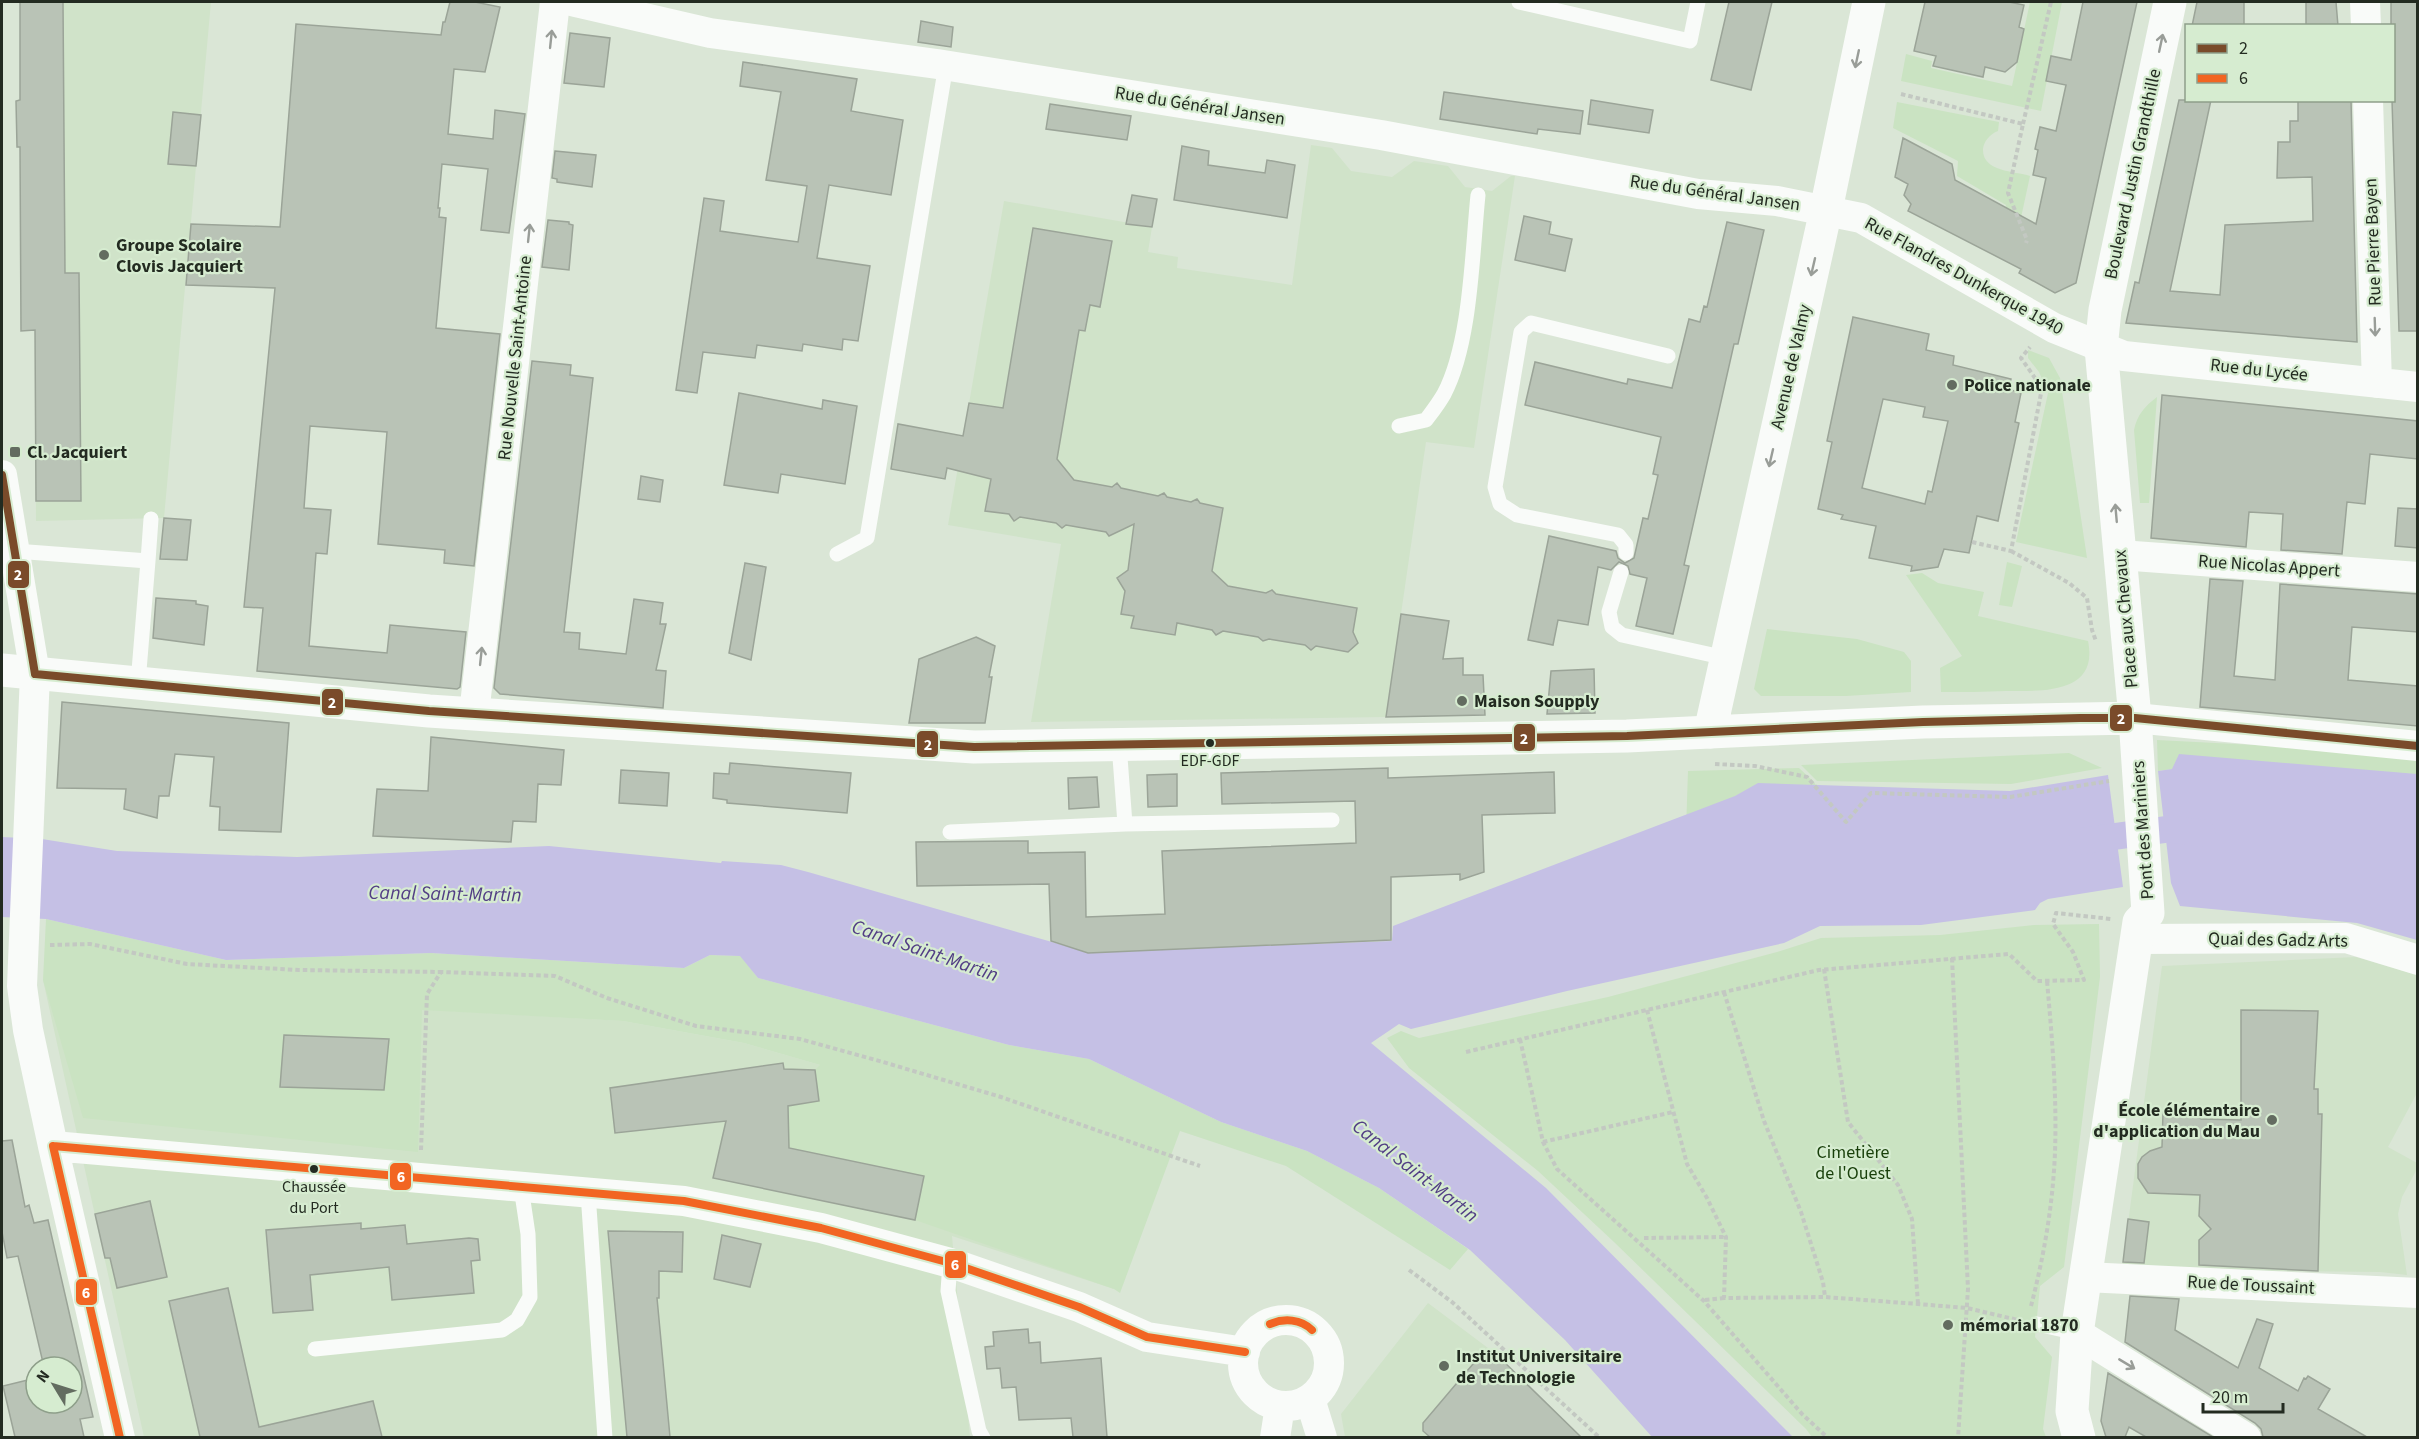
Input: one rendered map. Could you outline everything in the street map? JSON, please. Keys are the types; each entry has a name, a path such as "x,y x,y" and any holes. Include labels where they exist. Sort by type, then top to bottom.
{"main road":[{"name":"Avenue de Valmy","path":"1710,732 1826,210 1869,2"},
{"name":"Boulevard Justin Grandthille","path":"2101,348 2104,310 2170,2"},
{"name":"Place aux Chevaux","path":"2101,348 2136,733"},
{"path":"2,670 474,714 974,747 1627,736 1923,722 2136,733"},
{"name":"Pont des Mariniers","path":"2079,1437 2072,1411 2077,1334 2141,924 2136,733"}],"street":[{"name":"Rue Nouvelle Saint-Antoine","path":"474,714 555,2"},
{"name":"Rue du Général Jansen","path":"575,2 710,33 946,65 1382,135 1698,194 1777,201 1826,210"},
{"path":"2365,2 2366,24"},
{"name":"Rue Pierre Bayen","path":"2368,102 2377,383"},
{"name":"Rue Flandres Dunkerque 1940","path":"1826,210 1861,218 2054,328 2101,348"},
{"name":"Rue du Lycée","path":"2101,348 2124,356 2418,387"},
{"path":"2,475 35,674 22,986 15,1030 53,1146 120,1437"},
{"name":"Rue Nicolas Appert","path":"2120,555 2418,578"},
{"path":"2136,733 2418,746"},
{"name":"Quai des Gadz Arts","path":"2141,924 2346,938 2418,960"},
{"path":"53,1146 684,1201 821,1228 950,1263 1079,1307 1147,1337 1245,1352"},
{"name":"Rue de Toussaint","path":"2085,1277 2418,1293"},
{"path":"1291,1320 1312,1328 1326,1345 1329,1360 1328,1375 1321,1388 1310,1399 1301,1404 1280,1406 1269,1402 1250,1387 1245,1376 1245,1352 1251,1338 1262,1328 1276,1321 1291,1320"},
{"path":"2077,1334 2246,1437"},
{"path":"1310,1399 1322,1437"},
{"path":"1275,1437 1280,1406"}],"lane":[{"path":"1519,2 1690,41 1698,2"},
{"path":"837,554 867,538 946,65"},
{"path":"1399,426 1426,420 1444,393 1457,357 1464,333 1478,195"},
{"path":"1626,553 1626,545 1618,535 1517,515 1500,504 1495,487 1521,332 1531,323 1668,356"},
{"path":"138,683 151,519"},
{"path":"15,550 148,561"},
{"path":"1621,572 1610,612 1612,627 1622,635 1726,658"},
{"path":"1119,744 1125,824"},
{"path":"950,832 1125,824 1332,820"},
{"path":"315,1349 502,1330 517,1320 530,1296 528,1234 521,1187"},
{"path":"588,1193 605,1437"},
{"path":"950,1263 948,1291 979,1431 983,1437"},
{"path":"2032,1323 2077,1334"}],"path":[{"path":"2026,243 2027,240 2008,193 2051,2"},
{"path":"1901,94 2023,124"},
{"path":"2011,551 2042,388 2021,358 2028,348 2038,348"},
{"path":"1972,542 2011,551 2069,583 2087,598 2092,630 2101,653 2130,658"},
{"path":"1807,777 1846,822 1871,793 2010,797 2119,779"},
{"path":"1466,1052 1824,969 2009,954 2037,981 2084,980 2073,952 2053,924 2056,914 2141,924"},
{"path":"24,939 90,944 187,964 299,970 555,976 607,998 696,1026 800,1039 894,1065 1001,1097 1200,1166"},
{"path":"1952,958 1968,1289 1958,1437"},
{"path":"1824,969 1848,1122 1898,1185 1912,1219 1918,1304"},
{"path":"420,1178 427,994 441,972"},
{"path":"1704,1301 1724,1298 1825,1298 1918,1304 1967,1308 2032,1323 2043,1260 2055,1151 2052,1041 2047,981"},
{"path":"1724,992 1764,1121 1814,1252 1825,1298"},
{"path":"1647,1010 1687,1164 1707,1198 1726,1238 1724,1298"},
{"path":"1520,1040 1543,1142 1557,1169 1704,1301 1802,1414 1828,1437"},
{"path":"1543,1142 1673,1112"},
{"path":"1644,1238 1726,1238"},
{"path":"1409,1270 1452,1302 1600,1437"}],"shaded area":[{"name":"Groupe Scolaire Clovis Jacquiert","path":"20,2 211,2 164,518 36,521 35,331 21,331 20,148 17,147 16,101 20,99"},
{"path":"1311,145 1332,148 1351,171 1392,177 1414,161 1448,166 1465,187 1492,191 1511,176 1515,176 1474,448 1426,442 1386,717 1031,722 1061,544 948,525 1004,201 1152,227 1148,252 1178,257 1177,268 1292,285"},
{"name":"École élémentaire d'application du Mau","path":"2356,957 2417,975 2417,1093 2388,1147 2417,1163 2417,1169 2402,1197 2398,1214 2407,1275 2380,1272 2122,1269 2162,966"},
{"path":"43,980 111,991 623,1021 744,1043 820,1065 1114,1289 952,1236 970,1437 144,1437"},
{"name":"Institut Universitaire de Technologie","path":"1428,1303 1500,1357 1580,1437 1345,1437 1341,1414"}],"green space":[{"path":"2030,2 2062,2 2041,111 1901,81 1906,54 1932,61 1931,68 2012,86"},
{"path":"1897,102 1999,122 1998,131 1985,143 1984,157 2000,169 2030,176 2019,227 2003,222 2006,205 1957,176 1958,161 1893,128"},
{"path":"2028,350 2049,358 2060,378 2087,558 2016,542 2048,393 2039,372 2028,358"},
{"path":"2157,397 2149,503 2140,503 2134,430 2142,411"},
{"path":"2007,562 2022,566 2012,607 1999,605"},
{"path":"1922,573 1938,583 1984,592 1978,616 2088,641 2089,658 2085,671 2065,686 2051,689 1941,692 1940,668 1962,656 1906,575"},
{"path":"1767,629 1857,639 1904,652 1911,661 1911,692 1846,696 1761,696 1754,689"},
{"path":"2157,740 2312,748 2417,759 2417,774 2172,769 2158,771"},
{"path":"2069,753 2102,768 2011,784 1817,781 1801,765"},
{"path":"1799,768 1814,782 1837,820 1686,830 1688,771"},
{"path":"46,919 226,960 431,953 684,968 710,955 741,956 758,978 1009,1045 1089,1059 1221,1122 1307,1151 1379,1188 1468,1249 1450,1270 1286,1166 1180,1131 1120,1293 915,1220 924,1176 789,1148 788,1106 819,1101 815,1070 820,1065 744,1043 623,1021 422,1010 418,1152 83,1118 43,980"},
{"name":"Cimetière de l'Ouest","path":"2099,924 2100,977 2064,1267 2040,1286 2035,1337 2052,1357 2043,1429 2046,1437 1812,1437 1614,1242 1538,1171 1409,1068 1387,1038 1401,1031 1419,1038 1608,997 1821,938 1940,935 2034,925"}],"water":[{"path":"2179,754 2417,774 2417,940 2357,923 2180,906 2171,883 2158,771 2172,769"},
{"name":"Canal Saint-Martin","path":"2108,775 2123,887 2048,899 2040,903 2035,910 1921,925 1820,926 1784,943 1567,991 1411,1029 1399,1024 1371,1043 1546,1188 1793,1437 1653,1438 1565,1340 1470,1250 1379,1188 1307,1151 1221,1122 1089,1059 1009,1045 758,978 740,956 710,955 684,968 431,953 226,960 46,919 2,917 2,837 42,839 117,851 297,857 549,846 721,863 722,861 781,865 1087,952 1392,941 1393,926 1735,796 1758,783 2010,791"}],"building":[{"path":"20,2 63,2 65,273 79,273 81,501 36,501 35,330 21,331 20,147 17,147 16,101 20,100"},
{"path":"450,2 475,2 500,7 485,72 454,69 448,134 493,139 495,110 525,114 509,233 481,230 488,169 442,164 438,208 440,208 439,217 446,218 436,328 500,334 474,566 444,563 445,550 378,544 387,432 310,426 304,508 331,510 327,554 316,553 309,646 387,653 390,625 466,632 460,687 457,689 257,671 263,608 244,607 275,288 186,285 191,224 280,227 296,24 441,35"},
{"path":"1729,2 1772,2 1751,90 1711,80"},
{"path":"1925,2 2009,2 2024,5 2019,27 2024,29 2017,62 2005,72 1985,67 1983,77 1933,66 1936,56 1914,51"},
{"path":"2083,2 2137,2 2076,283 2055,293 2019,273 2021,269 1908,211 1911,204 1904,195 1908,184 1895,177 1903,138 1952,164 1955,180 2036,224 2046,178 2033,175 2038,150 2035,149 2040,127 2056,131 2066,85 2046,81 2051,56 2071,60"},
{"path":"2197,2 2244,2 2244,24 2192,24"},
{"path":"2306,2 2336,2 2338,24 2306,24"},
{"path":"2391,2 2418,2 2418,331 2399,331 2392,102 2395,102 2395,24 2391,24"},
{"path":"921,21 953,27 951,47 918,42"},
{"path":"570,33 610,38 604,87 564,83"},
{"path":"743,62 857,79 851,111 903,120 891,195 829,185 817,258 870,266 858,341 843,339 842,350 803,344 802,351 757,345 755,358 703,352 697,393 676,390 704,198 724,201 720,231 798,242 807,186 766,180 781,92 740,86"},
{"path":"1444,92 1583,111 1580,134 1538,129 1537,134 1440,119"},
{"path":"1591,100 1653,110 1649,133 1588,124"},
{"path":"2179,100 2211,102 2170,291 2220,295 2225,225 2313,221 2312,177 2277,178 2278,142 2290,142 2290,121 2298,121 2298,102 2351,102 2357,342 2126,323 2135,282 2139,283"},
{"path":"1050,104 1131,116 1127,140 1046,129"},
{"path":"173,112 201,115 196,166 168,164"},
{"path":"1182,146 1209,151 1208,165 1265,173 1267,160 1295,165 1287,218 1174,200"},
{"path":"555,151 596,155 592,187 557,182 557,179 552,178"},
{"path":"1132,195 1157,199 1152,227 1126,224"},
{"path":"1524,216 1551,222 1549,234 1572,239 1565,271 1515,260"},
{"path":"548,220 569,222 573,225 569,270 542,267"},
{"path":"1727,222 1764,230 1738,344 1734,344 1684,565 1689,566 1673,634 1636,626 1647,578 1630,574 1628,566 1619,562 1611,570 1598,567 1588,625 1558,620 1553,645 1528,640 1549,536 1616,551 1618,558 1625,563 1634,558 1643,518 1648,519 1658,475 1653,474 1661,437 1525,405 1535,362 1627,384 1628,379 1672,388 1689,319 1700,322 1704,306 1707,307"},
{"path":"1033,228 1112,241 1100,307 1090,305 1085,331 1079,330 1057,459 1074,480 1112,487 1117,483 1121,488 1158,496 1164,493 1167,497 1191,502 1197,499 1200,503 1223,508 1212,571 1228,586 1266,593 1272,590 1276,594 1357,608 1353,632 1358,643 1348,652 1316,646 1311,650 1305,645 1269,639 1263,641 1258,637 1223,631 1216,635 1212,630 1177,623 1175,635 1131,628 1134,616 1121,614 1125,591 1117,578 1128,570 1134,524 1109,536 1106,532 1066,525 1062,528 1056,523 1020,517 1014,521 1009,514 985,511 991,479 947,468 945,479 891,469 898,424 963,436 969,403 1003,408"},
{"path":"1853,317 1929,334 1926,350 1954,356 1953,365 2011,379 2008,389 2021,393 2015,422 2019,423 1998,521 1977,516 1969,553 1944,549 1938,567 1911,571 1912,566 1869,558 1876,526 1841,519 1843,515 1818,509 1832,442 1827,441","holes":["1883,399 1925,407 1923,417 1948,421 1932,492 1928,491 1925,504 1862,488"]},
{"path":"532,361 571,365 570,375 593,378 564,632 580,633 579,649 626,654 634,599 663,603 660,624 666,624 656,670 666,671 663,708 500,694 494,688"},
{"path":"739,393 822,409 823,400 857,406 845,484 781,474 778,493 724,485"},
{"path":"2162,395 2418,421 2418,459 2370,454 2365,504 2347,502 2342,554 2281,550 2283,514 2249,512 2246,547 2151,538"},
{"path":"641,476 663,480 660,502 638,499"},
{"path":"2398,508 2418,509 2418,548 2395,546"},
{"path":"164,518 191,520 187,560 160,559"},
{"path":"745,563 766,567 751,660 729,653"},
{"path":"2210,579 2243,581 2234,676 2275,680 2280,584 2418,594 2418,632 2352,627 2348,680 2418,686 2418,726 2200,707"},
{"path":"156,598 196,601 196,604 208,606 204,645 153,638"},
{"path":"1401,614 1449,621 1443,659 1463,658 1463,675 1483,675 1485,715 1386,717"},
{"path":"976,637 995,646 989,677 992,677 985,723 909,723 919,659"},
{"path":"1594,669 1595,713 1547,714 1551,671"},
{"path":"62,702 289,723 281,832 219,830 220,807 210,806 214,757 175,754 169,796 159,796 157,818 124,809 126,789 57,788"},
{"path":"431,737 564,750 561,785 538,784 536,822 513,821 511,842 373,836 377,789 428,791"},
{"path":"730,763 851,773 847,813 727,803 727,800 713,798 714,773 729,774"},
{"path":"1388,768 1388,778 1554,772 1555,813 1482,815 1484,872 1460,880 1460,874 1391,877 1391,940 1088,953 1051,941 1049,884 917,886 916,842 1028,841 1028,853 1085,852 1086,917 1165,914 1162,851 1356,843 1355,801 1222,804 1221,773"},
{"path":"621,770 669,773 667,806 619,803"},
{"path":"1177,774 1177,806 1148,807 1147,775"},
{"path":"1097,777 1099,807 1069,809 1068,778"},
{"path":"2241,1010 2318,1011 2314,1089 2318,1089 2318,1114 2322,1114 2318,1271 2199,1265 2199,1240 2211,1229 2199,1216 2200,1195 2148,1193 2138,1178 2138,1164 2142,1157 2162,1147 2163,1112 2193,1112 2201,1119 2241,1120"},
{"path":"284,1035 389,1039 384,1090 280,1087"},
{"path":"783,1063 784,1069 815,1070 819,1101 788,1106 789,1148 924,1176 915,1220 713,1178 726,1121 615,1133 610,1088"},
{"path":"12,1140 25,1207 29,1205 34,1223 48,1220 79,1355 41,1355 18,1256 7,1258 2,1232 2,1141"},
{"path":"150,1201 167,1277 117,1288 110,1258 105,1258 95,1214"},
{"path":"2128,1219 2149,1222 2144,1263 2123,1262"},
{"path":"361,1223 361,1229 405,1225 407,1244 478,1239 480,1260 471,1261 474,1293 392,1300 389,1267 310,1275 313,1310 273,1313 266,1230"},
{"path":"608,1231 683,1232 682,1272 659,1271 659,1298 657,1298 670,1437 627,1437"},
{"path":"722,1235 761,1244 750,1287 714,1279"},
{"path":"228,1288 259,1427 373,1401 382,1437 200,1437 169,1301"},
{"path":"2130,1296 2179,1299 2175,1330 2238,1368 2257,1319 2273,1324 2259,1368 2298,1391 2304,1378 2308,1376 2330,1389 2318,1409 2367,1437 2263,1437 2261,1429 2255,1423 2125,1342"},
{"path":"1028,1329 1029,1343 1040,1342 1041,1363 1101,1358 1107,1437 1073,1437 1071,1418 1019,1420 1016,1387 1002,1388 1000,1368 987,1369 985,1347 994,1346 993,1332"},
{"path":"1484,1351 1492,1351 1498,1356 1581,1437 1430,1437 1423,1431 1423,1423"},
{"path":"2108,1373 2213,1437 2146,1437 2129,1427 2125,1437 2106,1437 2101,1421"},
{"path":"84,1378 93,1417 80,1419 84,1437 15,1437 3,1386 24,1381 24,1415 84,1415"}],"waterway":[{"path":"2082,841 2169,829 2202,833"}],"transit line":[{"name":"2","path":"2,475 35,674"},
{"name":"2","path":"35,674 429,711 974,747 1627,736 1923,722 2080,718 2135,718 2418,746"},
{"name":"6","path":"53,1146 684,1201 821,1228 954,1264 1079,1307 1147,1337 1245,1352"},
{"name":"6","path":"53,1146 120,1438"},
{"name":"6","path":"1270,1324 1292,1321 1308,1326 1312,1330"}],"place":[{"name":"Groupe Scolaire Clovis Jacquiert","path":"104,255"},
{"name":"Police nationale","path":"1952,385"},
{"name":"Cl. Jacquiert","path":"15,452"},
{"name":"Maison Soupply","path":"1462,701"},
{"name":"EDF-GDF","path":"1210,743"},
{"name":"École élémentaire d'application du Mau","path":"2272,1120"},
{"name":"Chaussée du Port","path":"314,1169"},
{"name":"mémorial 1870","path":"1948,1325"},
{"name":"Institut Universitaire de Technologie","path":"1444,1366"}]}
